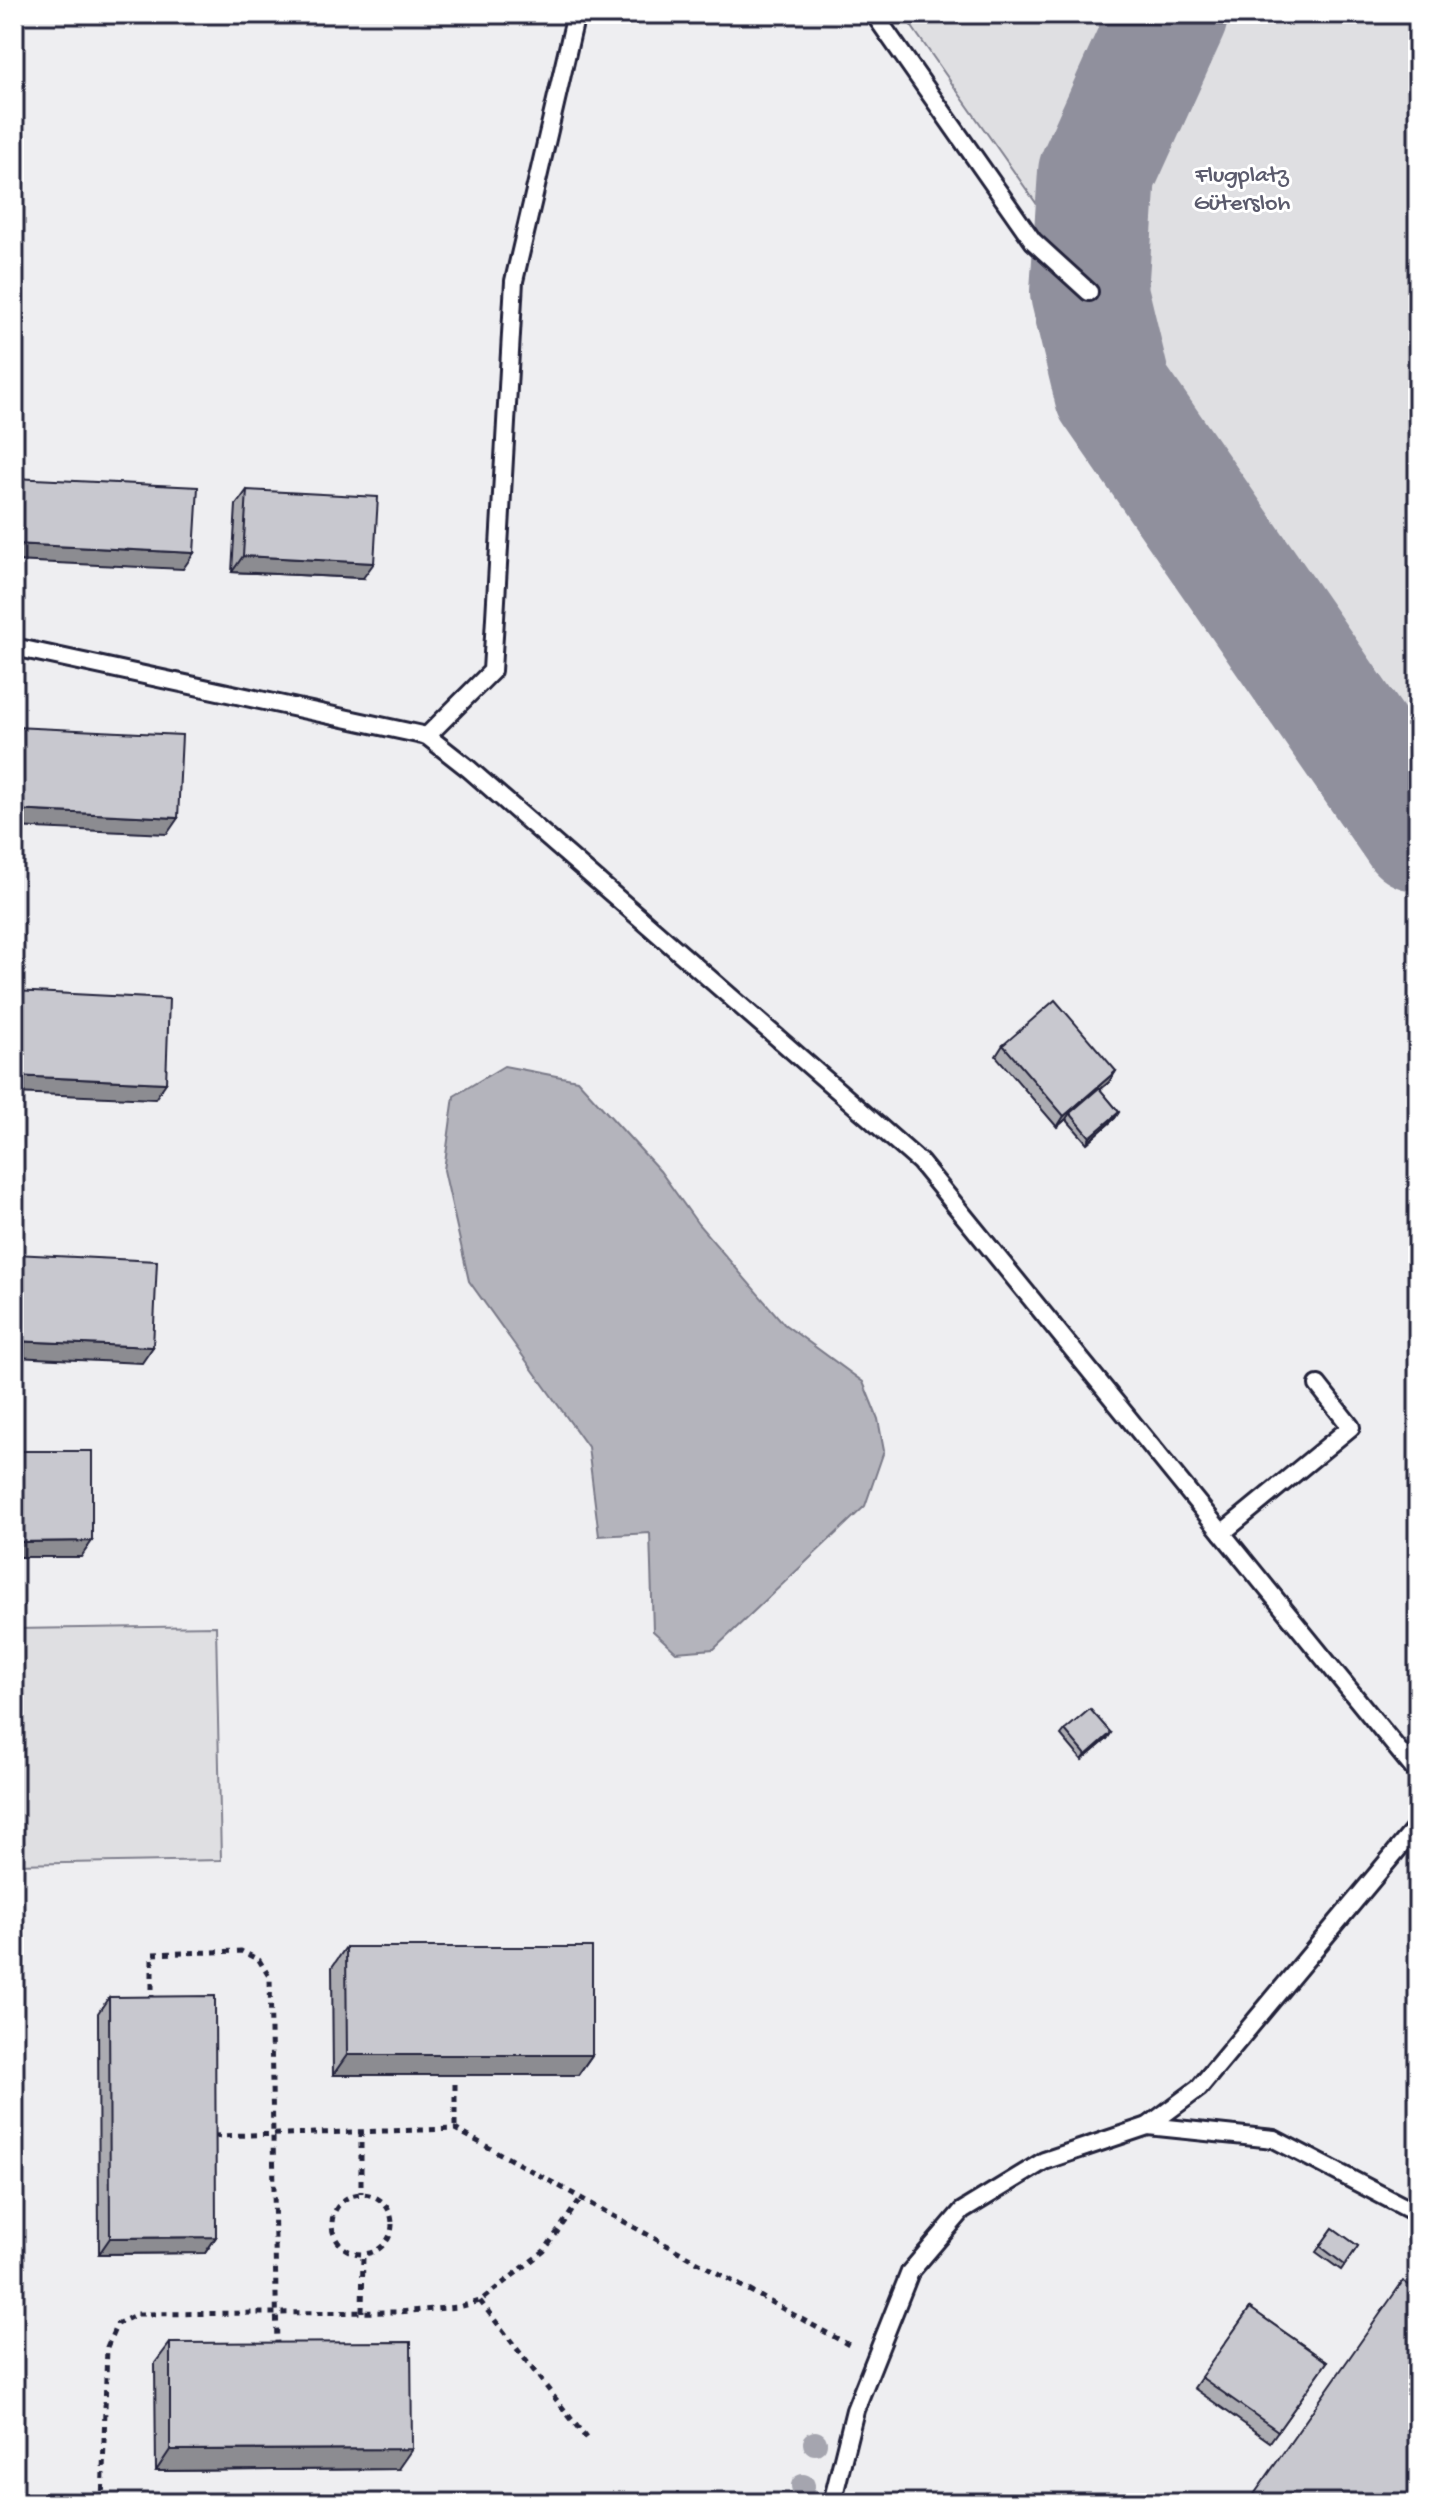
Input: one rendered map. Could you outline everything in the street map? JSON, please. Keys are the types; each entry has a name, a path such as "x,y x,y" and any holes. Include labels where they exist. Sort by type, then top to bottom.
{"lane":[{"path":"427,736 492,671 514,281 576,14"},
{"path":"874,14 1033,241 1089,292"},
{"path":"14,647 427,736 469,769 920,1162 1418,1774"},
{"path":"1222,1533 1351,1427 1318,1385"},
{"path":"832,2503 855,2410 910,2272 962,2211 1044,2161 1148,2126 1199,2088 1418,1825"},
{"path":"1148,2126 1274,2139 1418,2214"}],"path":[{"path":"152,2007 152,1954 241,1951 259,1960 270,1978 277,2356"},
{"path":"455,2084 455,2129"},
{"path":"214,2136 455,2129 875,2359"},
{"path":"361,2131 361,2193"},
{"path":"361,2193 375,2196 386,2205 392,2217 393,2231 377,2252 363,2255 350,2253 339,2244 332,2232 332,2218 337,2206 348,2197 361,2193"},
{"path":"102,2503 107,2347 117,2324 137,2314 362,2312 459,2307 480,2301 544,2251 581,2198"},
{"path":"362,2312 363,2255"},
{"path":"480,2301 586,2438"}],"shaded area":[{"path":"14,14 1418,14 1418,2503 14,2503"},
{"path":"504,1066 577,1080 660,1171 698,1224 784,1324 863,1382 878,1419 884,1451 865,1506 714,1649 676,1652 653,1631 650,1533 599,1536 588,1447 469,1281 444,1170 454,1096"}],"green space":[{"name":"Flugplatz Gütersloh","path":"903,14 1418,14 1418,747 1352,652"},
{"path":"216,1626 221,1860 14,1864 14,1629"}],"building":[{"path":"14,478 198,487 194,553 14,544"},
{"path":"247,490 378,497 374,563 243,556"},
{"path":"14,727 182,735 178,818 14,810"},
{"path":"14,991 169,999 166,1083 14,1076"},
{"path":"1055,1000 1116,1071 1064,1116 1003,1045"},
{"path":"1099,1088 1119,1112 1090,1137 1070,1113"},
{"path":"14,1254 157,1261 153,1347 14,1341"},
{"path":"14,1451 92,1451 92,1541 14,1542"},
{"path":"1090,1709 1111,1733 1086,1755 1065,1730"},
{"path":"346,1947 592,1947 592,2055 347,2055"},
{"path":"215,1996 216,2237 110,2238 109,1997"},
{"path":"1333,2228 1358,2246 1345,2265 1320,2246"},
{"path":"1403,2281 1418,2291 1418,2503 1248,2503"},
{"path":"1250,2308 1327,2362 1278,2431 1201,2377"},
{"path":"411,2342 412,2449 170,2450 170,2343"}],"taxiway":[{"path":"1169,14 1097,173 1089,292 1113,392 1418,832"}]}
